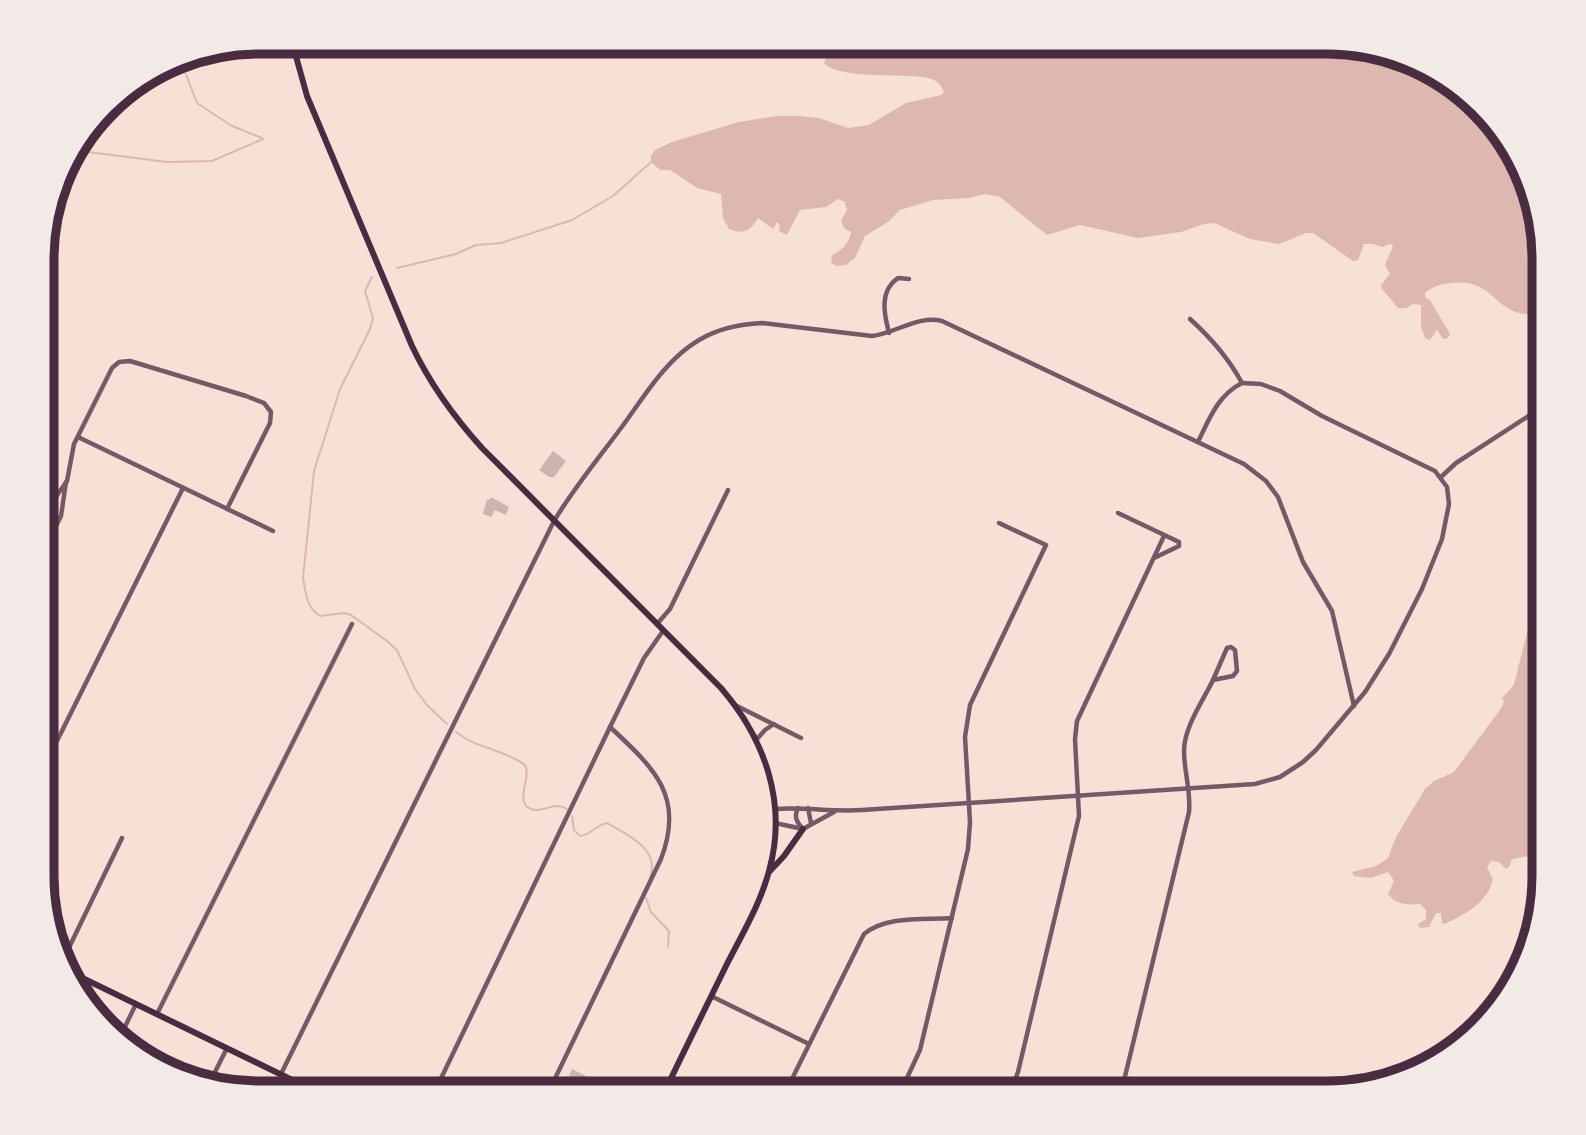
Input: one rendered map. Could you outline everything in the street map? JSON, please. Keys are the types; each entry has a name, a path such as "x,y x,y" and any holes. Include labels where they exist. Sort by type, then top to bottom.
{"main road":[{"path":"295,54 307,96 420,364 461,425 737,706 757,739 770,774 775,840 769,872 754,910 670,1080"},
{"path":"769,872 803,829"},
{"path":"82,978 293,1080"}],"street":[{"path":"889,333 884,307 886,292 898,278 909,279"},
{"path":"1190,319 1227,360 1242,383"},
{"path":"281,1074 554,521 662,373 684,350 728,327 762,323 861,336 889,333 923,320 942,321 1252,469 1278,497 1303,562 1332,611 1354,706"},
{"path":"54,529 61,516 78,437 112,368 119,362 130,361 264,403 271,412 270,423 227,509"},
{"path":"774,809 798,807 835,812 1255,784 1288,773 1316,750 1354,706 1389,654 1434,561 1449,513 1447,487 1441,477 1419,461 1261,384 1242,383 1230,390 1215,408 1198,442"},
{"path":"1441,477 1456,463 1531,414"},
{"path":"78,437 273,531"},
{"path":"54,499 67,481"},
{"path":"55,744 183,488"},
{"path":"657,624 670,609 728,490"},
{"path":"1118,513 1179,542 1179,546 1153,558"},
{"path":"906,1081 920,1049 968,849 970,822 965,737 970,705 1046,545 999,523"},
{"path":"1015,1081 1079,816 1075,739 1077,721 1164,536"},
{"path":"157,1014 352,624"},
{"path":"439,1080 610,727 645,658 663,631"},
{"path":"1124,1081 1189,812 1190,788 1184,742 1227,648 1231,647 1235,650 1237,671 1233,676 1213,680"},
{"path":"737,706 801,738"},
{"path":"757,739 775,724"},
{"path":"554,1080 661,859 668,836 668,800 660,780 610,727"},
{"path":"798,807 795,814 803,829"},
{"path":"808,808 811,823"},
{"path":"775,823 803,829 835,812"},
{"path":"68,949 122,838"},
{"path":"791,1081 864,934 874,927 890,922 952,918"},
{"path":"711,996 809,1044"},
{"path":"124,1029 136,1004"},
{"path":"213,1075 227,1048"}],"shaded area":[{"path":"835,55 1340,55 1367,58 1417,75 1441,89 1472,114 1497,145 1511,169 1525,206 1530,233 1531,320 1527,314 1507,308 1476,285 1451,283 1437,286 1425,293 1450,334 1443,339 1437,330 1430,340 1425,338 1421,327 1421,305 1398,308 1382,289 1381,285 1390,274 1385,265 1393,246 1390,244 1382,247 1364,244 1358,260 1353,261 1313,233 1306,233 1279,244 1250,239 1214,223 1181,232 1138,238 1080,225 1047,235 1000,197 985,194 969,198 933,200 900,210 888,222 865,236 855,258 846,265 837,266 831,263 832,255 845,246 851,232 844,228 841,221 847,210 845,202 838,199 826,207 800,210 787,235 779,231 780,225 777,222 773,229 758,218 746,231 734,231 729,229 723,218 721,194 697,188 670,170 660,170 651,162 655,150 672,142 739,122 777,116 799,116 819,118 848,128 869,125 906,103 944,92 938,83 928,78 843,72 824,63 826,58"},
{"path":"1530,620 1531,856 1511,860 1506,869 1499,862 1491,861 1487,867 1493,879 1481,901 1468,912 1445,924 1442,923 1441,913 1436,913 1429,927 1420,928 1418,924 1426,919 1426,910 1420,904 1402,904 1391,898 1388,894 1394,881 1388,872 1371,878 1354,876 1352,872 1376,866 1388,858 1396,837 1425,789 1434,781 1454,772 1502,707 1502,698 1514,685"}],"building":[{"path":"553,451 566,461 554,477 549,477 539,470"},
{"path":"491,497 509,507 506,515 495,510 491,517 483,514 487,499 490,500"},
{"path":"572,1069 595,1080 567,1080"}],"waterway":[{"path":"184,69 197,103 232,126 262,138"},
{"path":"85,152 167,162 212,161 263,139"},
{"path":"397,268 456,254 476,245 501,243 572,220 613,196 651,162"},
{"path":"372,277 365,291 373,318 370,329 340,389 314,471 303,578 309,604 320,616 344,613 351,615 397,650 415,689 447,724"},
{"path":"456,732 525,765 527,776 523,800 529,808 539,810 557,806 567,809"},
{"path":"572,816 574,830 580,836 607,823 640,844 651,858 650,877"},
{"path":"646,898 651,912 669,931 668,947"}]}
